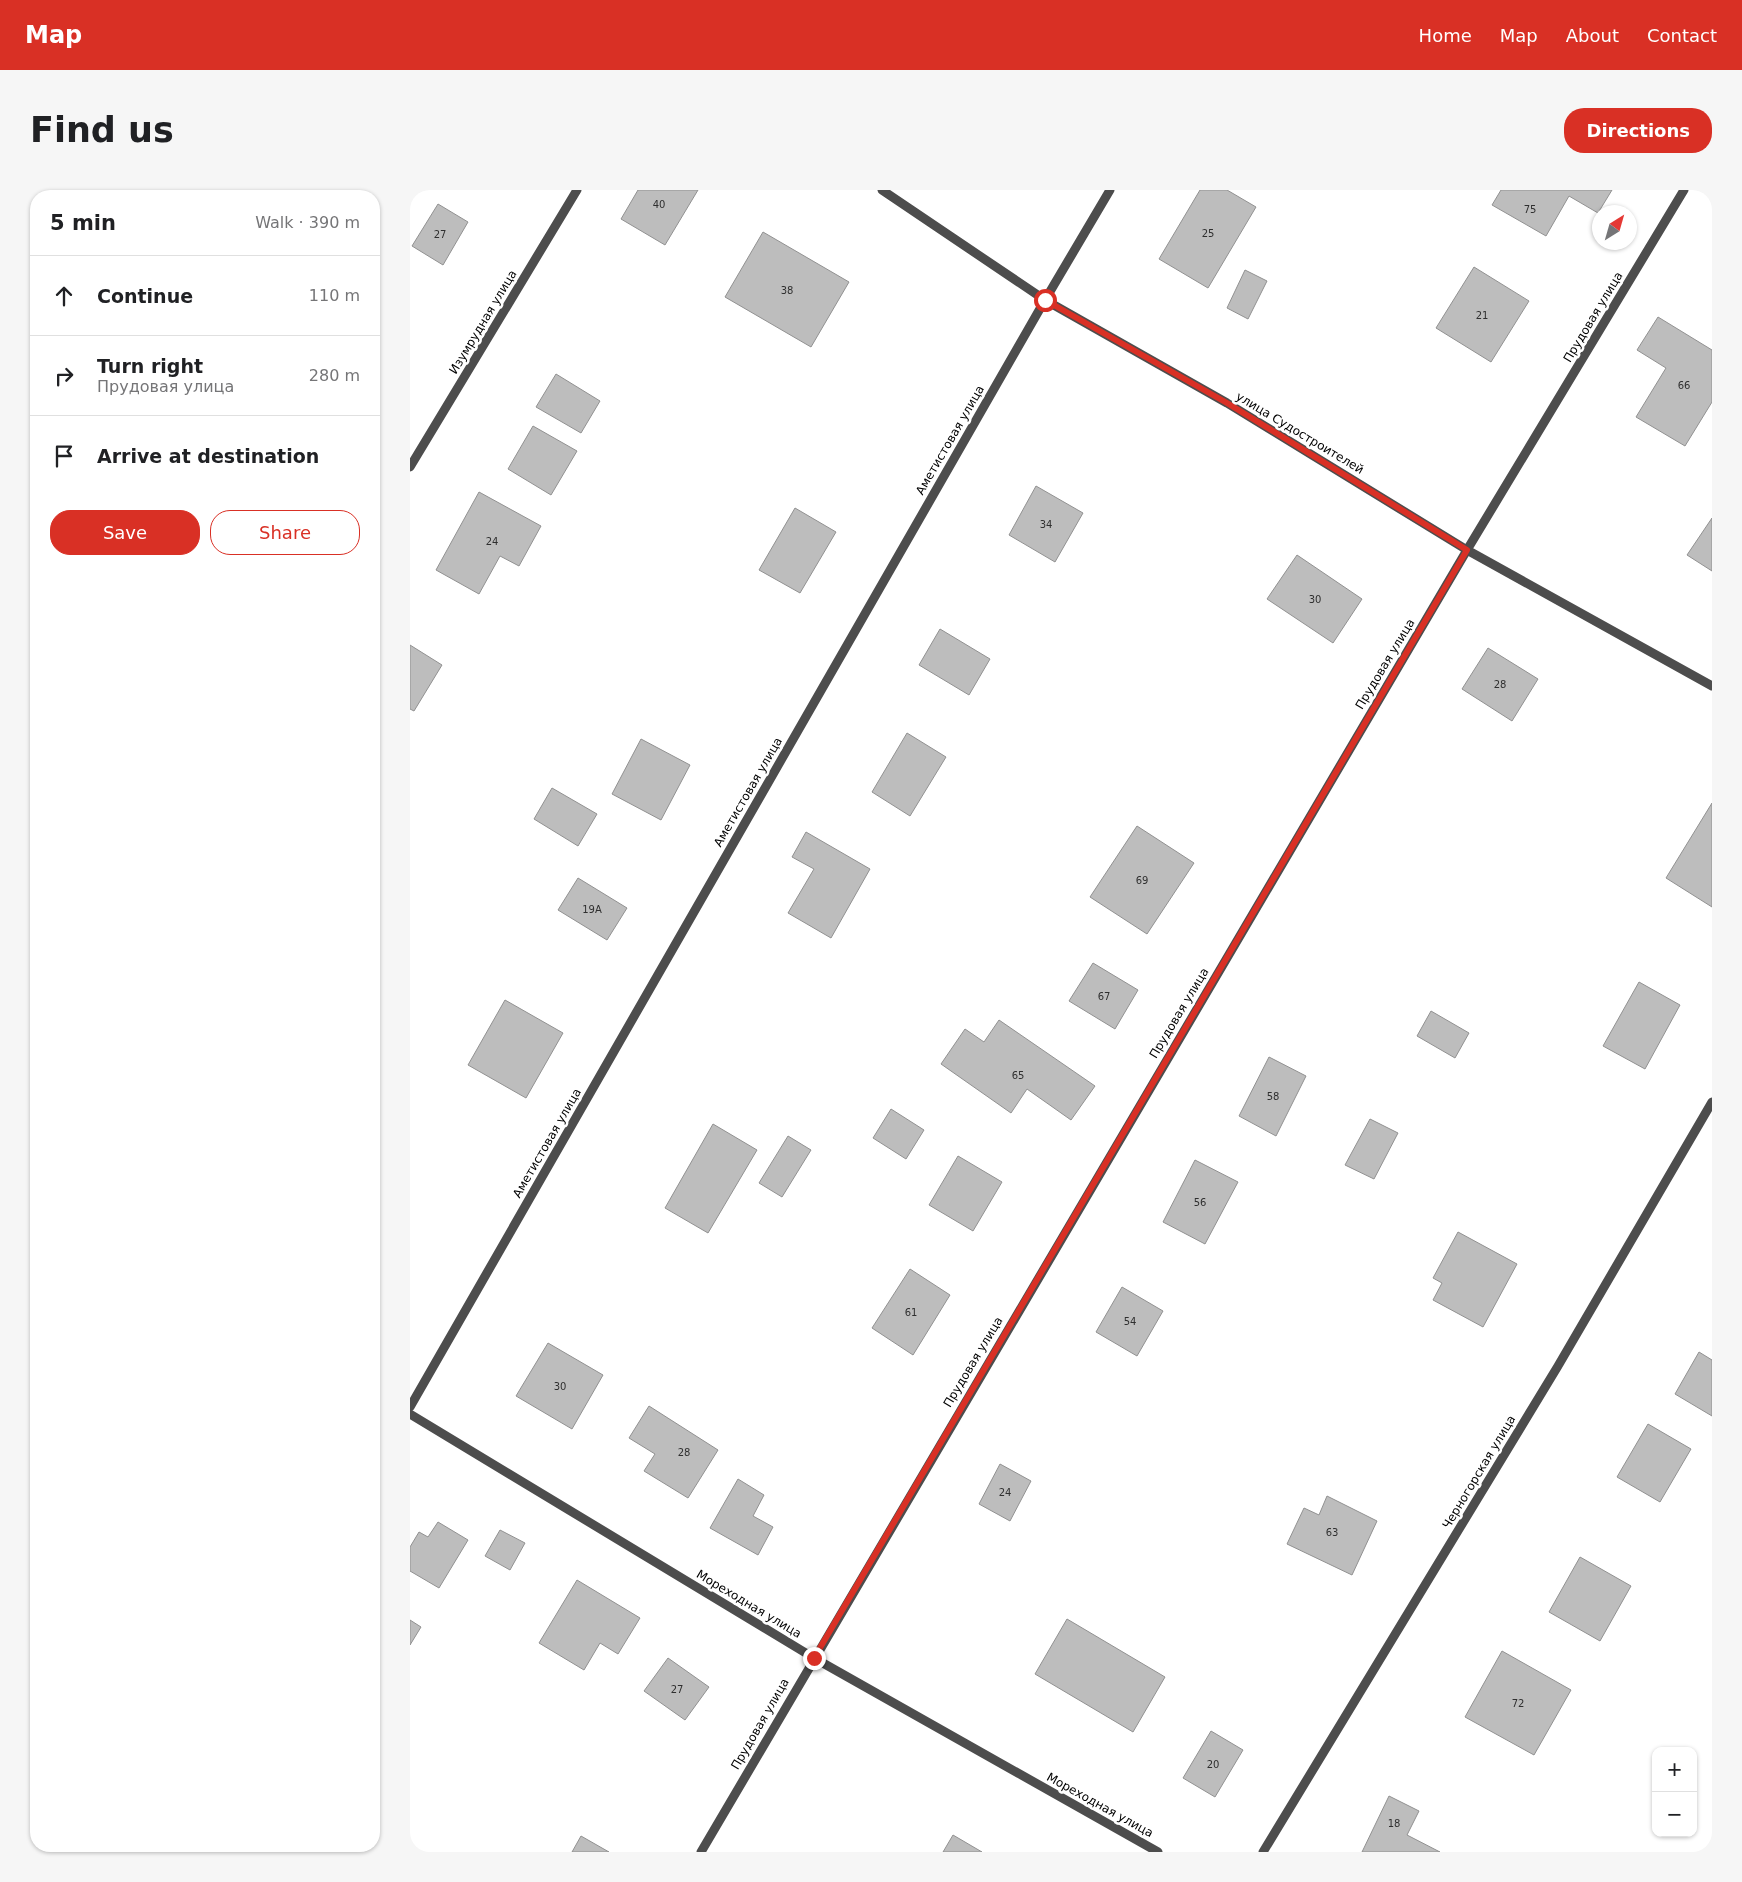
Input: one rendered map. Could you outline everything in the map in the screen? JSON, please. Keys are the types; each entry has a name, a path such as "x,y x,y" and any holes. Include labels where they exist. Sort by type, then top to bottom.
{"street":[{"name":"Изумрудная улица","path":"410,467 577,190"},
{"name":"улица Судостроителей","path":"882,190 1045,300 1227,403 1467,550 1712,686"},
{"name":"Аметистовая улица","path":"410,1407 1110,190"},
{"name":"Прудовая улица","path":"701,1852 1467,550 1684,190"},
{"name":"Черногорская улица","path":"1264,1852 1558,1366 1712,1102"},
{"name":"Мореходная улица","path":"410,1414 814,1658 1158,1852"}],"building":[{"path":"638,190 698,190 665,245 621,219"},
{"path":"1200,190 1227,190 1256,207 1208,288 1159,259"},
{"path":"1501,190 1612,190 1603,205 1592,205 1592,209 1569,196 1546,236 1492,205"},
{"path":"438,204 468,222 443,265 412,246"},
{"path":"763,232 849,282 811,347 725,297"},
{"path":"1474,267 1529,301 1491,362 1436,328"},
{"path":"1245,270 1267,281 1248,319 1227,308"},
{"path":"1658,317 1712,350 1712,402 1685,446 1636,417 1666,368 1637,350"},
{"path":"556,374 600,401 581,433 536,407"},
{"path":"533,426 577,451 551,495 508,469"},
{"path":"1036,486 1083,513 1055,562 1009,535"},
{"path":"479,492 541,526 519,566 500,556 479,594 436,570"},
{"path":"795,508 836,532 800,593 759,570"},
{"path":"1712,518 1712,571 1687,555"},
{"path":"1297,555 1362,599 1333,643 1267,599"},
{"path":"940,629 990,659 969,695 919,665"},
{"path":"410,645 442,665 414,711 410,709"},
{"path":"1488,648 1538,679 1512,721 1462,689"},
{"path":"907,733 946,757 910,816 872,792"},
{"path":"641,739 690,765 661,820 612,794"},
{"path":"552,788 597,814 578,846 534,819"},
{"path":"1712,803 1712,907 1666,878"},
{"path":"1137,826 1194,863 1147,934 1090,897"},
{"path":"806,832 870,869 831,938 788,913 814,869 792,857"},
{"path":"578,878 627,908 607,940 558,910"},
{"path":"1093,963 1138,990 1115,1029 1069,1001"},
{"path":"1639,982 1680,1005 1645,1069 1603,1046"},
{"path":"505,1000 563,1033 526,1098 468,1065"},
{"path":"1431,1011 1469,1033 1455,1058 1417,1036"},
{"path":"999,1020 1095,1086 1071,1120 1027,1089 1011,1113 941,1064 965,1029 984,1042"},
{"path":"1269,1057 1306,1076 1276,1136 1239,1116"},
{"path":"891,1109 924,1130 906,1159 873,1138"},
{"path":"1370,1119 1398,1133 1374,1179 1345,1165"},
{"path":"713,1124 757,1150 708,1233 665,1208"},
{"path":"788,1136 811,1150 782,1197 759,1183"},
{"path":"958,1156 1002,1182 973,1231 929,1205"},
{"path":"1195,1160 1238,1182 1205,1244 1163,1222"},
{"path":"1458,1232 1517,1264 1483,1327 1433,1300 1442,1283 1433,1278"},
{"path":"910,1269 950,1295 913,1355 872,1328"},
{"path":"1122,1287 1163,1311 1137,1356 1096,1332"},
{"path":"548,1343 603,1375 572,1429 516,1396"},
{"path":"1699,1352 1712,1360 1712,1416 1675,1394"},
{"path":"649,1406 718,1450 688,1498 644,1471 655,1454 629,1438"},
{"path":"1648,1424 1691,1449 1660,1502 1617,1477"},
{"path":"1000,1464 1031,1481 1010,1521 979,1504"},
{"path":"738,1479 764,1495 753,1516 773,1527 758,1555 710,1528"},
{"path":"1327,1496 1377,1521 1352,1575 1287,1544 1304,1508 1319,1515"},
{"path":"438,1522 468,1540 439,1588 410,1571 410,1547 419,1532 428,1537"},
{"path":"500,1530 525,1543 510,1570 485,1556"},
{"path":"1580,1557 1631,1586 1600,1641 1549,1612"},
{"path":"577,1580 640,1618 618,1654 600,1643 584,1670 539,1643"},
{"path":"1067,1619 1165,1677 1133,1732 1035,1674"},
{"path":"410,1620 421,1627 410,1645"},
{"path":"1502,1651 1571,1690 1534,1755 1465,1717"},
{"path":"668,1658 709,1687 685,1720 644,1691"},
{"path":"1211,1731 1243,1750 1215,1797 1183,1778"},
{"path":"1389,1796 1419,1811 1407,1835 1440,1852 1362,1852"},
{"path":"953,1835 982,1852 943,1852"},
{"path":"581,1836 609,1852 572,1852"}],"route":[{"path":"814,1658 1467,550 1227,403 1045,300"}]}
